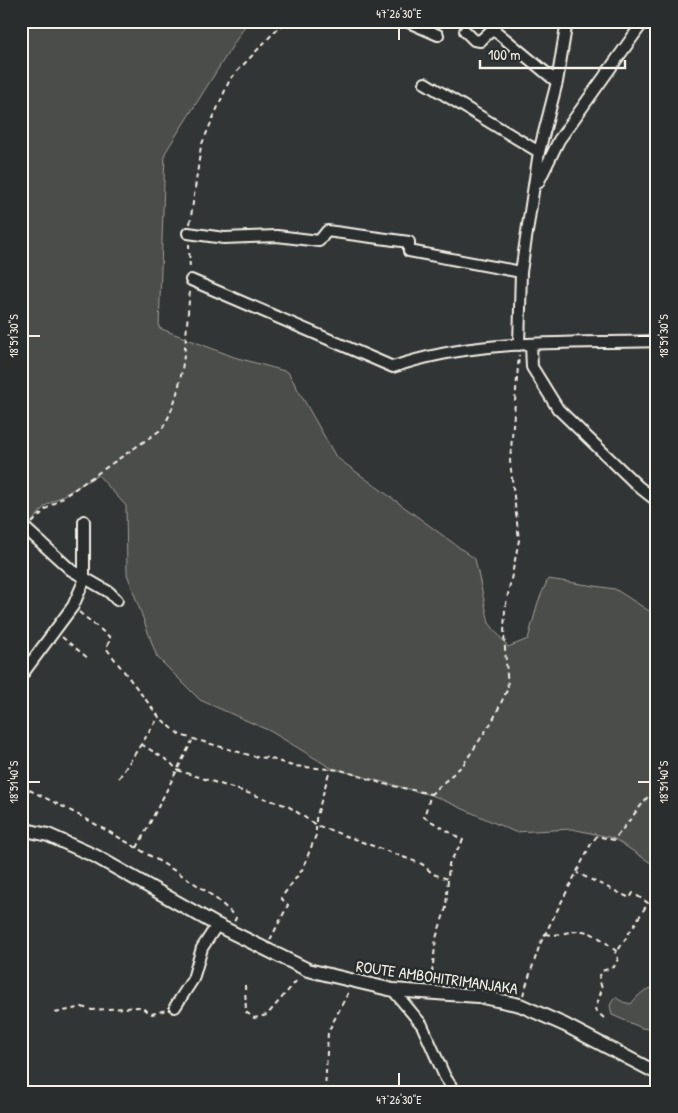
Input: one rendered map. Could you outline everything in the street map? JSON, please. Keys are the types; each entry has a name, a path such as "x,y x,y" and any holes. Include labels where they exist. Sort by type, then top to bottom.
{"street":[{"path":"406,21 438,35"},
{"path":"520,345 521,272 539,152 558,82 567,21"},
{"path":"534,190 559,140 644,21"},
{"path":"465,31 474,40 480,41 493,29 558,82"},
{"path":"425,83 539,152"},
{"path":"188,233 224,238 277,236 319,241 327,232 362,234 408,242 409,251 521,272"},
{"path":"191,280 393,367 423,357 520,345 657,342"},
{"path":"531,345 532,368 558,409 639,487 657,501"},
{"path":"21,676 73,606 84,578 84,521"},
{"path":"26,528 71,570 109,592 117,600"},
{"name":"ROUTE AMBOHITRIMANJAKA","path":"21,829 48,835 95,856 217,925 308,970 393,990 478,996 520,1005 565,1025 657,1073"},
{"path":"175,1007 193,980 202,948 217,925"},
{"path":"393,990 422,1025 445,1077 455,1092"}],"path":[{"path":"26,528 46,509 162,429 172,412 181,370 191,280 188,233 200,146 230,79 279,27 292,21"},
{"path":"429,992 436,938 446,908 449,864 464,840 424,817 431,794 463,764 493,720 508,688 504,635 505,609 519,540 510,461 520,345"},
{"path":"73,606 111,638 106,648 159,717 172,730 193,740 256,757 269,758 292,766 330,769 357,774 384,784 431,794"},
{"path":"54,630 89,659"},
{"path":"119,778 159,717"},
{"path":"137,848 193,740"},
{"path":"141,744 170,762 177,770 288,806 316,825 422,864 433,874 448,879"},
{"path":"265,949 288,905 281,898 302,870 316,835 316,825 330,769"},
{"path":"520,1005 546,934 597,836 614,840 657,785"},
{"path":"21,786 88,818 224,904 236,918 232,932"},
{"path":"546,934 583,931 606,942 617,952 648,903 633,893 630,898 577,873"},
{"path":"604,1018 595,1010 602,989 599,978 602,971 614,967 618,959 614,949"},
{"path":"245,985 246,1012 254,1018 267,1015 308,970"},
{"path":"325,1092 328,1032 353,982"},
{"path":"54,1013 82,1007 92,1010 140,1007 152,1014 175,1007"}],"shaded area":[{"path":"21,21 258,21 245,26 165,153 159,328 234,357 288,372 336,457 475,559 489,623 508,647 528,639 538,602 548,579 615,589 657,616 657,867 613,838 572,829 515,832 434,796 331,768 270,731 200,700 157,657 127,574 126,506 98,475 45,506 21,535"},
{"path":"657,987 657,1030 642,1028 612,1015 610,1005 615,997 631,1004 642,992"}]}
